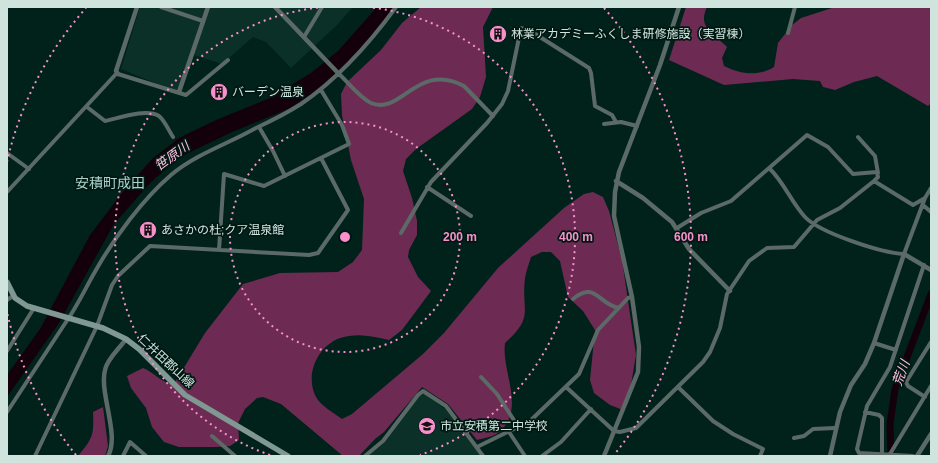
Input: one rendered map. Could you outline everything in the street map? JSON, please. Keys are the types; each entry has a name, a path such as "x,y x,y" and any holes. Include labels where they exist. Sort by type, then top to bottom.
{"main road":[{"name":"仁井田郡山線","path":"7,282 14,296 24,304 98,326 126,339 139,349 185,395 288,456"}],"street":[{"path":"7,192 117,74 137,7"},
{"path":"161,7 203,21"},
{"path":"179,92 208,7"},
{"path":"275,7 364,99 385,105 395,101 418,85 430,80 458,83 464,86 493,116"},
{"path":"304,37 322,7"},
{"path":"7,412 69,317 96,269 130,218 170,175 192,160 259,127 299,105 321,90 371,40 396,7"},
{"path":"604,456 638,372 639,360 632,297 614,216 616,181 679,7"},
{"path":"788,33 795,7"},
{"path":"401,234 427,187 493,116 507,94 521,28 532,32 589,68 592,73 595,106 612,115 616,122"},
{"path":"117,74 175,93 179,92 188,95 228,60"},
{"path":"219,250 224,174 264,186 347,145 349,142 341,122 321,90"},
{"path":"87,107 105,121 137,114 157,115 162,119 173,137"},
{"path":"604,124 624,122 637,126"},
{"path":"259,127 286,176"},
{"path":"677,228 701,213 732,201 807,135 830,148 853,174 873,171 878,174"},
{"path":"566,387 614,431 620,432 636,428 689,377 710,352 722,324 726,298 745,267 757,255 769,247 794,246 813,224 843,206 878,177 875,156 858,136"},
{"path":"7,153 29,169"},
{"path":"35,456 98,326 114,281 146,247 153,246 309,255 318,253 348,208 321,158"},
{"path":"769,168 781,180 801,213 813,224 877,249 904,254 931,270"},
{"path":"616,181 643,198 677,228 689,249 730,290"},
{"path":"874,181 913,205 925,198"},
{"path":"427,187 471,216"},
{"path":"830,456 835,428 840,412 851,385 865,364 874,343 904,254 925,198 931,188"},
{"path":"923,205 931,212"},
{"path":"914,456 859,453 857,449 865,412 872,397 887,373 924,265"},
{"path":"573,299 582,292 587,292 603,300 612,308 619,308"},
{"path":"7,300 14,296"},
{"path":"477,447 519,428 534,418 579,374 598,330 628,298 632,297"},
{"path":"7,351 36,308"},
{"path":"108,456 112,444 104,382 105,370 126,339"},
{"path":"924,397 907,386 906,382 931,342"},
{"path":"874,343 896,350"},
{"path":"481,377 497,394 519,428"},
{"path":"890,454 931,386"},
{"path":"678,387 713,421 733,434 763,449 760,456"},
{"path":"365,456 382,441 418,395 423,391 446,406 483,456"},
{"path":"542,456 561,442 591,409"},
{"path":"865,412 879,415 882,418 880,434 882,454"},
{"path":"794,438 804,436 813,429 835,428"},
{"path":"509,432 525,456"},
{"path":"917,456 931,434"},
{"path":"212,436 234,456"},
{"path":"123,456 130,442 146,456"}],"shaded area":[{"path":"140,7 353,7 337,25 291,68 266,42 253,37 222,64 194,55 177,92 121,69"},
{"path":"421,7 493,7 483,27 486,77 480,97 472,109 416,149 406,159 403,171 412,198 417,221 417,235 409,250 408,257 418,277 431,291 402,330 389,340 354,335 339,338 330,343 317,358 313,368 313,387 316,397 324,406 342,419 352,414 423,354 444,333 498,268 564,208 584,194 593,192 603,197 609,211 622,260 636,355 628,403 623,410 610,405 594,393 590,380 595,330 583,311 568,297 560,261 551,252 542,252 531,257 525,278 525,313 523,320 514,334 505,343 506,366 512,402 511,413 506,424 498,433 477,440 448,404 422,387 384,432 359,456 343,456 281,404 263,397 257,398 245,409 238,423 239,440 230,446 179,447 164,442 152,427 146,408 131,388 127,376 143,368 162,380 174,384 205,333 243,284 280,273 338,272 353,262 362,250 364,199 351,160 342,115 341,94 347,82 381,50 402,23"},
{"path":"686,7 707,7 704,14 704,20 708,30 727,47 722,58 724,66 736,71 755,73 774,67 778,43 792,25 801,18 835,7 931,7 931,103 928,106 877,76 854,82 835,90 823,87 820,81 793,79 724,85 669,60"},
{"name":"市立安積第二中学校","path":"424,393 445,409 481,456 368,456 384,443 421,394"},
{"path":"103,407 108,446 105,456 78,456 92,436 93,412"}],"water":[{"name":"笹原川","path":"377,7 395,7 352,63 320,89 288,109 232,132 180,157 150,183 114,224 59,323 7,397 7,375 40,329 90,235 122,193 152,159 179,138 216,120 270,98 311,73 338,51"}],"waterway":[{"name":"荒川","path":"891,456 890,424 895,389 931,294"}],"place":[{"name":"林業アカデミーふくしま研修施設（実習棟）","path":"498,34"},
{"name":"バーデン温泉","path":"219,92"},
{"name":"あさかの杜;クア温泉館","path":"148,230"},
{"name":"市立安積第二中学校","path":"427,426"}],"district":[{"name":"安積町成田","path":"110,183"}]}
